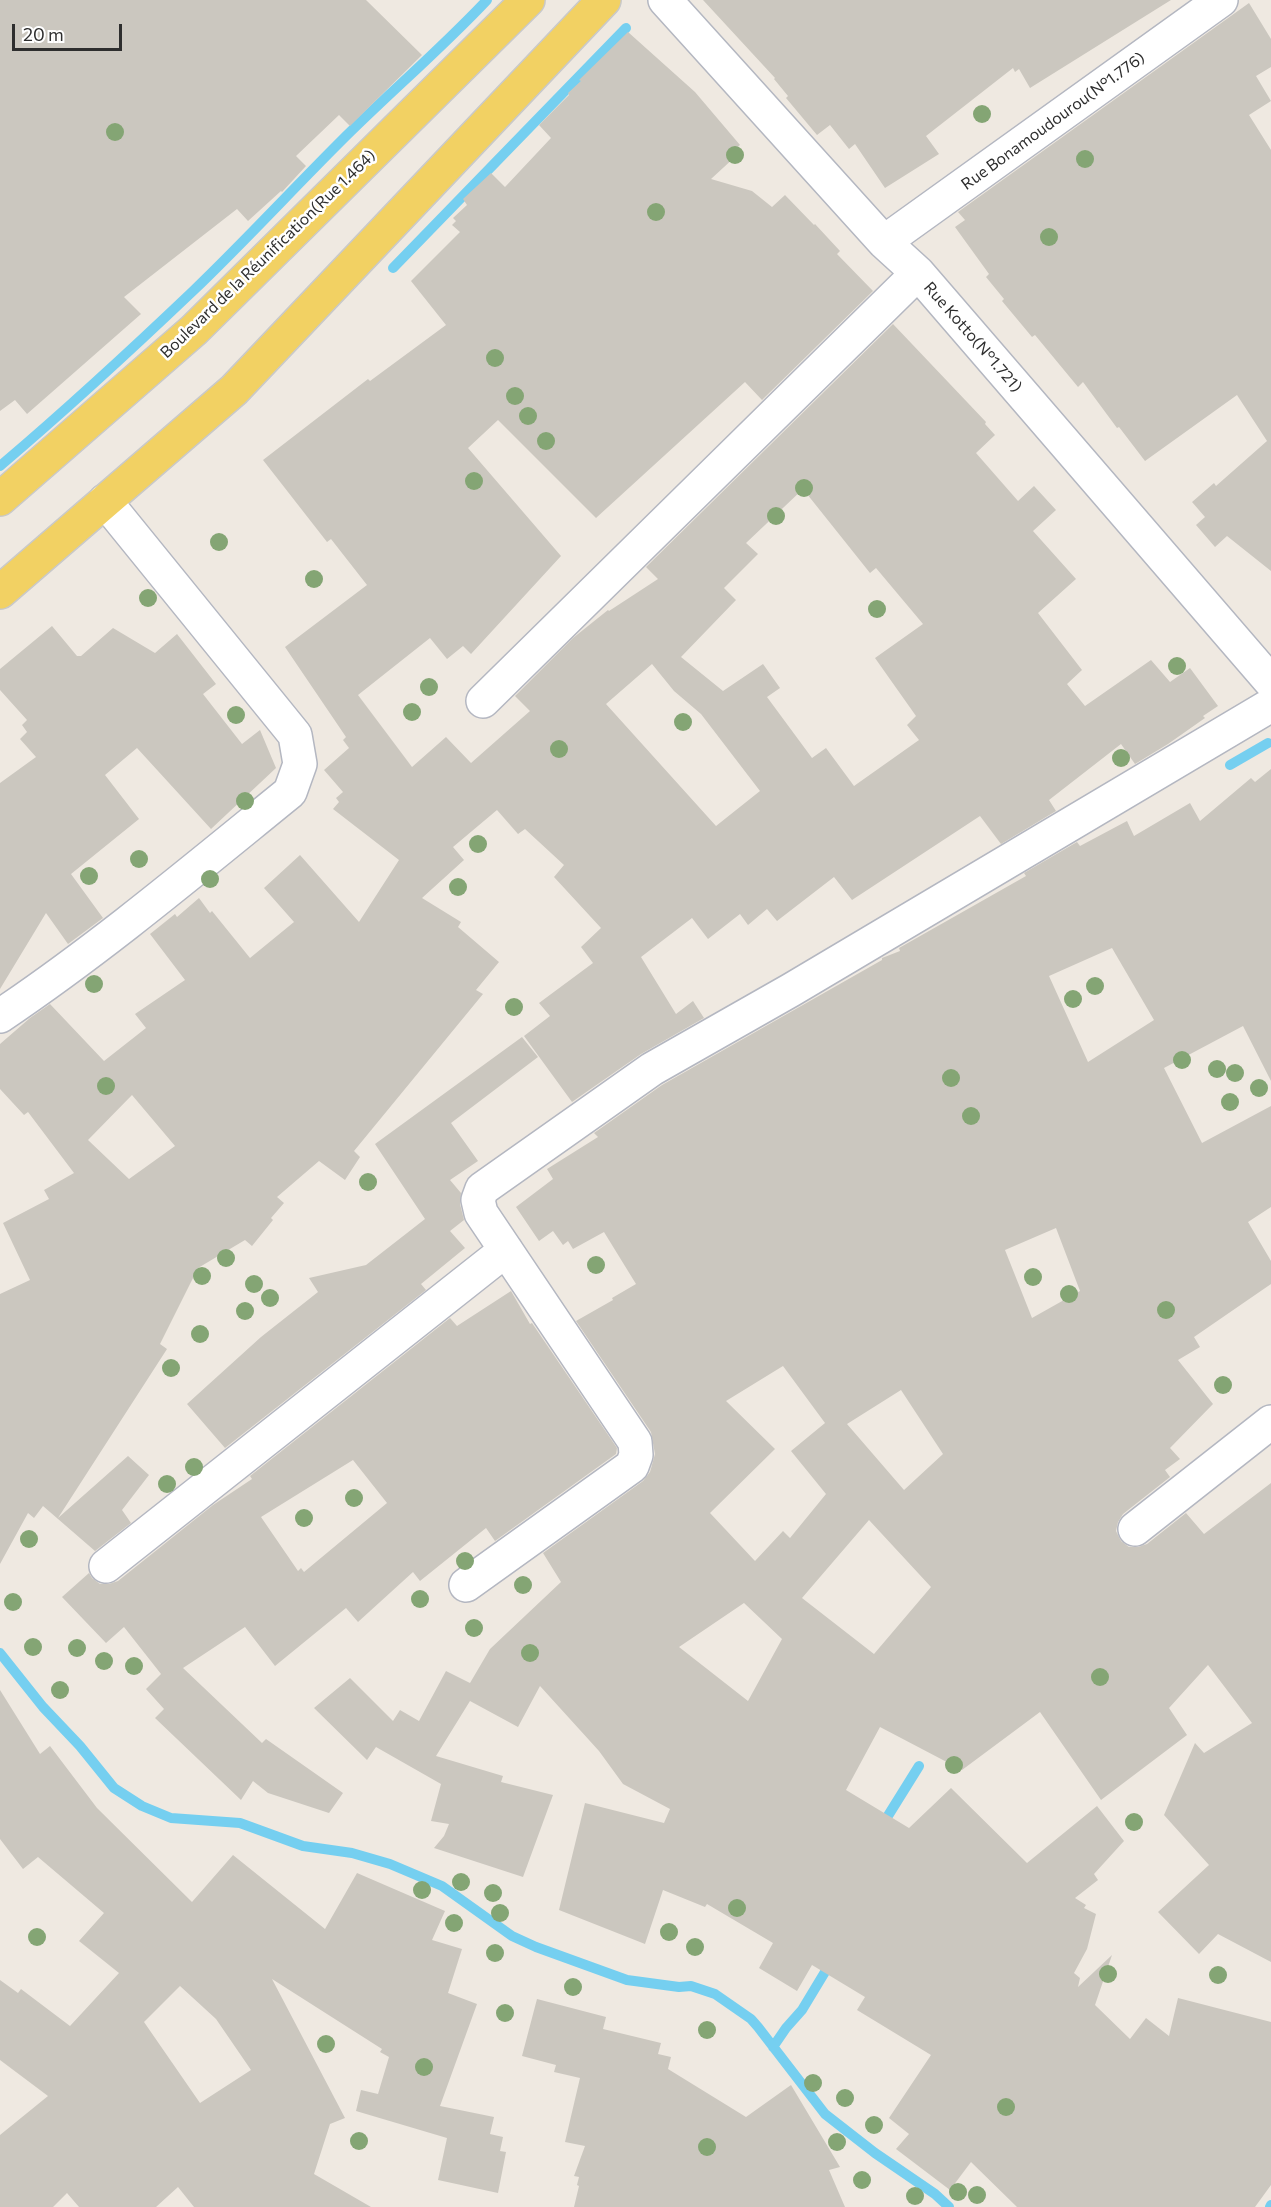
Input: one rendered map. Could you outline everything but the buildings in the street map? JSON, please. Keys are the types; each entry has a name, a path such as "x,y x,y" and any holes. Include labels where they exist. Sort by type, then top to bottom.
{"main road":[{"name":"Boulevard de la Réunification(Rue 1.464)","path":"0,499 194,330 528,0"},
{"path":"0,592 234,390 604,0"}],"street":[{"name":"Rue Kotto(N°1.721)","path":"665,0 884,242 918,273 1271,682"},
{"name":"Rue Bonamoudourou(N°1.776)","path":"884,242 1221,0"},
{"path":"483,701 918,273"},
{"path":"0,1016 112,936 290,792 300,764 296,735 105,501"},
{"path":"466,1585 632,1466 636,1455 635,1442 481,1213 478,1200 482,1189 652,1069 801,984 1271,705"},
{"path":"106,1566 506,1250"},
{"path":"1135,1529 1271,1422"}],"waterway":[{"path":"0,466 98,380 193,291 340,142 487,0"},
{"path":"393,268 626,28"},
{"path":"1230,765 1268,743"},
{"path":"0,1653 43,1707 80,1746 114,1788 142,1806 171,1818 240,1823 303,1846 352,1853 390,1864 442,1886 512,1936 536,1947 627,1980 679,1987 691,1986 715,1994 751,2019 825,2114 875,2153 935,2194 949,2207"},
{"path":"881,1827 919,1766"},
{"path":"773,2047 802,2010 831,1962"}]}
